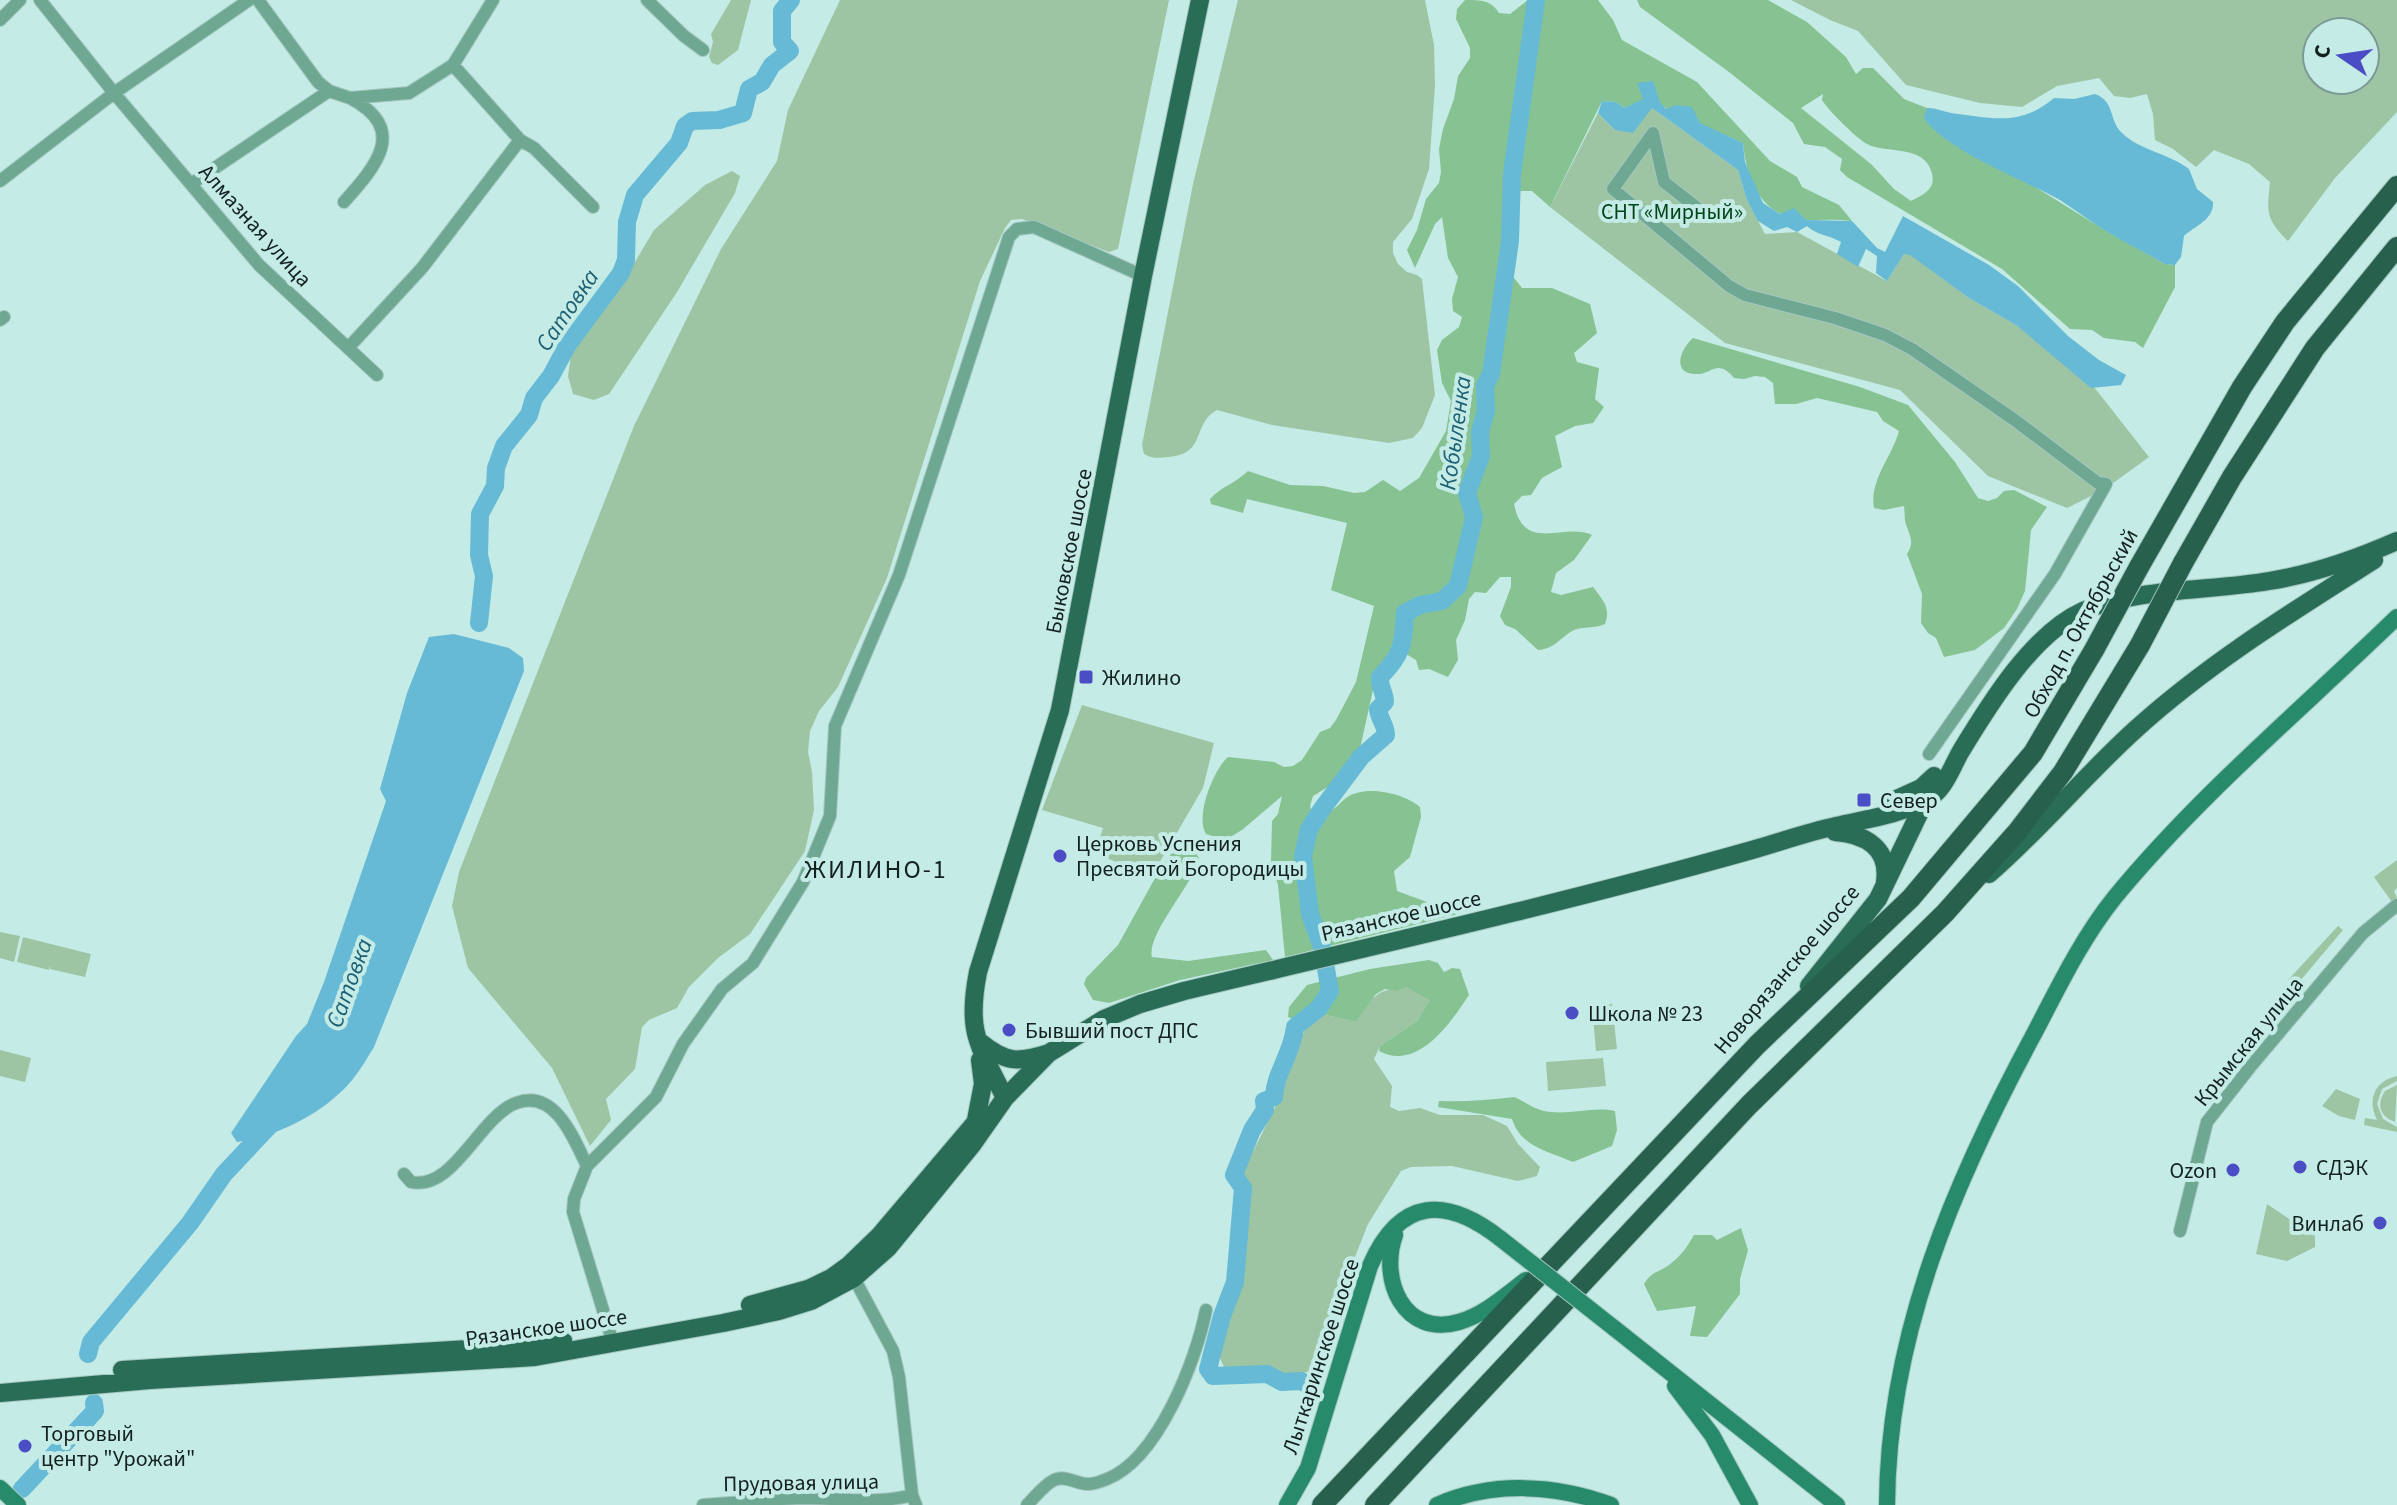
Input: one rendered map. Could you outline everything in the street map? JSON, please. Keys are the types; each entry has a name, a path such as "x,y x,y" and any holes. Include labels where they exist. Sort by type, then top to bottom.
{"highway":[{"name":"Обход п. Октябрьский","path":"1757,1045 1911,898 2033,753 2242,387 2285,322 2397,186"},
{"path":"1375,1505 1749,1105 1945,913 2017,832 2063,772 2140,645 2232,477 2276,408 2315,348 2397,247"},
{"name":"Новорязанское шоссе","path":"1322,1505 1757,1045"}],"main road":[{"name":"Быковское шоссе","path":"1005,1098 975,1038 973,999 978,972 1043,771 1065,691 1143,276 1200,0"},
{"name":"Новорязанское шоссе","path":"1757,1045 1867,914 1885,885 1934,776 1987,692 2025,643 2058,613 2082,599 2111,590 2268,570 2318,559 2397,527"},
{"path":"1925,801 1940,788 1996,698 2034,649 2063,622 2113,601 2290,577 2397,543"},
{"path":"1945,913 2053,814 2136,729 2243,644 2397,543"},
{"path":"1887,1505 1893,1420 1907,1337 1926,1271 1951,1203 2001,1095 2081,946 2112,901 2155,850 2393,622"},
{"name":"Рязанское шоссе","path":"1833,827 1912,792 1934,776"},
{"name":"Рязанское шоссе","path":"0,1380 534,1345 768,1301 808,1289 831,1278 879,1236 976,1120 1005,1098 1049,1053 1080,1031 1140,1004 1593,894 1833,827 1879,818 1925,801"},
{"path":"1804,835 1831,832 1861,836 1879,852 1884,863 1885,885"},
{"path":"975,1038 993,1053 1015,1060 1049,1053"},
{"path":"975,1038 983,1084 976,1120"},
{"name":"Рязанское шоссе","path":"0,1393 150,1380 535,1357 779,1311 837,1289 888,1248 972,1145 1005,1098"},
{"path":"1400,1223 1412,1214 1444,1208 1473,1219 1833,1502"},
{"name":"Лыткаринское шоссе","path":"1400,1223 1389,1252 1389,1278 1408,1311 1433,1323 1453,1324 1477,1315 1550,1262"},
{"name":"Лыткаринское шоссе","path":"1287,1505 1308,1468 1370,1266 1377,1251 1400,1223"},
{"path":"1653,1361 1712,1435 1750,1505"},
{"path":"0,1488 18,1505"},
{"path":"1437,1505 1506,1488 1540,1488 1575,1493 1611,1505"}],"street":[{"path":"0,20 20,0"},
{"name":"Алмазная улица","path":"40,0 259,265 377,375"},
{"path":"0,181 114,93 249,0"},
{"path":"258,0 318,82 329,91 350,98 382,123 384,131 379,151 361,182 344,202"},
{"path":"350,98 409,93 453,65 493,0"},
{"path":"647,0 703,50"},
{"path":"453,65 520,140 534,148 593,207"},
{"path":"191,184 329,91"},
{"path":"1696,207 1664,182 1653,133 1613,189 1715,277 1745,295 1835,318 1885,335 1912,349 2098,483 2106,484 2055,574 1929,754"},
{"path":"348,348 422,268 520,140"},
{"path":"610,1333 573,1212 574,1199 587,1166 656,1097 683,1044 722,989 753,963 803,882 830,816 835,726 899,575 1009,237 1017,229 1034,227 1143,276"},
{"name":"Крымская улица","path":"2180,1231 2207,1122 2363,933 2397,905"},
{"path":"404,1174 411,1182 418,1184 435,1177 457,1161 481,1130 501,1111 510,1105 531,1100 551,1107 570,1131 587,1166"},
{"name":"Прудовая улица","path":"703,1505 804,1498 874,1503 914,1500 893,1351 854,1278"},
{"path":"1027,1505 1054,1479 1065,1478 1087,1485 1117,1474 1135,1460 1151,1442 1195,1355 1206,1310"}],"green space":[{"path":"731,0 751,0 738,50 718,65 712,63 709,57 713,42 711,34"},
{"path":"840,0 1169,0 1118,249 1109,252 1022,219 1011,220 1005,228 980,281 887,578 838,687 819,711 810,731 808,752 814,810 805,851 750,934 718,958 689,987 677,1008 649,1020 642,1027 635,1069 606,1099 611,1120 590,1146 552,1068 468,968 452,906 459,872 634,426 721,249 777,161 788,110"},
{"path":"1238,0 1425,0 1434,45 1435,85 1429,169 1412,219 1393,242 1393,253 1398,264 1422,279 1435,395 1422,428 1413,438 1389,443 1272,425 1217,410 1204,423 1189,450 1165,457 1144,454 1142,445 1193,184"},
{"path":"1465,0 1485,2 1493,5 1499,13 1510,14 1528,0 1598,0 1613,20 1622,40 1697,82 1770,161 1797,177 1802,187 1839,205 1852,221 1808,220 1779,213 1769,206 1753,185 1743,143 1651,100 1624,108 1616,102 1602,101 1550,207 1532,191 1521,191 1506,203 1503,264 1522,288 1552,288 1590,304 1597,333 1574,353 1577,362 1599,368 1595,399 1604,407 1593,423 1575,426 1555,436 1562,467 1542,478 1531,495 1522,496 1514,504 1526,528 1536,532 1581,532 1592,535 1574,560 1556,573 1551,592 1561,595 1593,587 1603,600 1607,618 1605,624 1576,629 1552,646 1538,650 1515,629 1505,625 1500,616 1511,587 1511,577 1500,577 1486,593 1475,592 1469,599 1465,620 1456,640 1458,660 1448,677 1429,669 1419,670 1416,660 1398,649 1377,672 1359,753 1331,785 1313,796 1310,806 1313,815 1324,814 1354,794 1373,791 1394,794 1413,802 1420,807 1421,817 1410,857 1394,871 1397,891 1427,902 1459,903 1462,913 1285,957 1278,885 1271,862 1272,821 1278,814 1282,796 1242,830 1225,840 1206,834 1203,817 1207,794 1228,757 1274,762 1284,767 1302,760 1320,732 1330,728 1336,720 1356,682 1374,606 1331,590 1347,523 1247,499 1243,513 1211,504 1210,499 1248,471 1290,485 1323,486 1354,493 1365,492 1383,480 1400,491 1419,478 1446,431 1451,401 1442,383 1437,350 1442,340 1459,327 1462,317 1453,311 1452,299 1458,277 1448,258 1442,217 1435,224 1415,268 1407,250 1426,199 1439,183 1439,149 1443,129 1454,99 1458,76 1470,58 1470,48 1456,19 1457,9"},
{"path":"1637,0 1768,0 1807,22 1846,57 1856,74 1863,68 1873,68 1904,99 1927,108 1925,119 2103,229 2165,264 2175,265 2175,287 2143,348 2135,342 2104,338 2092,330 2070,329 2002,269 1847,177 1840,170 1842,159 1825,147 1804,144 1793,123 1640,7","holes":["1823,94 1822,100 1843,124 1867,144 1922,158 1932,174 1930,188 1911,201 1894,189 1871,164 1801,108"]},
{"path":"1791,0 2397,0 2397,112 2335,178 2288,241 2269,214 2270,182 2249,164 2214,150 2196,167 2155,140 2153,114 2147,94 2130,98 2114,96 2099,78 2057,86 2022,107 1980,103 1906,85 1858,31"},
{"name":"СНТ «Мирный»","path":"1652,108 1738,170 1747,200 1765,234 1797,232 1887,281 1904,254 1910,254 1969,298 2016,325 2094,387 2149,457 2105,489 2067,508 1988,476 1900,390 1725,343 1550,207 1598,113 1615,130"},
{"path":"732,171 740,176 735,193 677,292 609,394 594,400 573,394 568,376 572,348 632,267 654,230 705,185"},
{"path":"1693,338 1860,387 1908,405 1955,462 1978,498 1988,501 2004,491 2014,490 2047,507 2031,530 2025,591 2004,628 1975,650 1944,657 1936,638 1921,623 1922,594 1907,554 1911,540 1904,506 1884,510 1874,508 1878,478 1899,431 1883,421 1877,412 1817,398 1796,404 1775,404 1773,383 1765,377 1734,378 1718,368 1690,374 1684,371 1680,361 1684,349"},
{"path":"1082,705 1214,743 1203,788 1151,877 1095,853 1103,828 1042,810"},
{"path":"1179,850 1195,852 1199,858 1189,881 1156,935 1152,957 1188,961 1266,950 1273,960 1180,980 1109,1003 1093,1000 1084,984 1086,978 1118,945 1159,871 1171,854"},
{"path":"2397,860 2397,888 2394,891 2397,898 2392,902 2374,877"},
{"path":"2338,926 2343,930 2295,987 2288,980"},
{"path":"0,932 20,936 14,962 0,958"},
{"path":"23,937 91,954 85,977 50,969 50,965 49,970 17,962"},
{"path":"1429,960 1438,963 1444,972 1452,968 1460,969 1469,995 1443,1030 1420,1050 1393,1056 1379,1051 1380,1046 1417,1021 1430,1000 1406,987 1396,991 1385,989 1376,994 1356,1022 1326,1015 1308,1024 1288,1017 1289,1007 1307,985 1370,969"},
{"path":"1406,987 1431,999 1417,1021 1380,1046 1374,1059 1392,1086 1390,1107 1399,1111 1420,1108 1440,1115 1483,1115 1507,1126 1518,1144 1540,1167 1537,1176 1518,1181 1452,1166 1411,1167 1401,1171 1368,1224 1345,1282 1322,1369 1293,1375 1224,1367 1220,1347 1242,1282 1247,1187 1243,1172 1282,1093 1296,1047 1308,1024 1326,1015 1356,1022 1375,996 1387,990"},
{"path":"1612,1004 1617,1049 1596,1051 1592,1006"},
{"path":"0,1050 31,1058 25,1082 0,1076"},
{"path":"1603,1058 1606,1086 1548,1091 1546,1062"},
{"path":"2397,1076 2397,1081 2382,1089 2377,1104 2383,1119 2397,1127 2397,1132 2364,1125 2365,1118 2377,1120 2373,1099 2378,1087"},
{"path":"2397,1085 2395,1122 2386,1117 2380,1105 2385,1091"},
{"path":"2336,1089 2360,1099 2355,1120 2339,1116 2322,1106"},
{"path":"1514,1097 1544,1111 1615,1111 1617,1130 1612,1146 1573,1162 1528,1142 1512,1119 1438,1107 1439,1101"},
{"path":"2267,1204 2315,1236 2315,1247 2287,1261 2256,1254"},
{"path":"1741,1228 1748,1250 1740,1279 1740,1294 1707,1337 1690,1336 1696,1306 1657,1311 1644,1284 1677,1258 1694,1235 1712,1235 1717,1240"}],"water":[{"path":"1653,81 1660,102 1666,109 1676,105 1692,107 1700,123 1743,143 1745,162 1763,203 1780,214 1794,208 1806,220 1852,221 1877,248 1885,252 1903,216 1989,265 2018,286 2068,336 2099,360 2126,375 2121,385 2091,388 2016,325 1969,298 1910,255 1904,254 1887,281 1876,273 1877,256 1866,249 1858,267 1837,254 1841,242 1807,226 1797,232 1787,227 1774,231 1758,221 1747,200 1738,170 1652,108 1633,133 1615,130 1598,113 1602,101 1616,102 1624,108 1643,99 1637,83"},
{"path":"2095,94 2109,106 2122,133 2189,169 2197,189 2213,202 2207,218 2184,236 2181,257 2175,265 2165,264 2101,228 2060,200 1967,153 1924,118 1927,108 1972,116 2009,118 2031,113 2054,98 2074,99"},
{"path":"454,634 509,648 523,658 524,671 374,1047 353,1079 316,1112 285,1128 237,1142 231,1133 307,1024 324,982 386,801 380,789 407,693 429,637"}],"waterway":[{"name":"Сатовка","path":"479,623 484,576 479,555 480,514 495,486 496,468 504,446 529,415 534,398 551,376 567,346 621,273 626,260 627,222 635,195 679,143 685,126 692,121 719,120 743,113 749,89 762,82 772,65 790,51 782,42 782,11 791,0"},
{"name":"Кобыленка","path":"1312,1387 1301,1381 1282,1382 1267,1374 1213,1376 1208,1369 1235,1282 1243,1188 1234,1175 1252,1130 1265,1110 1264,1101 1274,1097 1295,1027 1319,1008 1330,991 1322,947 1310,914 1303,856 1309,829 1361,757 1386,735 1378,709 1385,702 1380,677 1400,648 1405,613 1420,605 1442,601 1458,586 1474,517 1467,493 1481,456 1480,432 1486,411 1485,386 1491,374 1510,241 1512,174 1536,0"},
{"name":"Сатовка","path":"88,1354 91,1342 190,1223 224,1174 272,1123"},
{"name":"Сатовка","path":"22,1489 95,1411 94,1403"}],"place":[{"name":"Жилино","path":"1086,677"},
{"name":"Север","path":"1864,800"},
{"name":"Церковь Успения Пресвятой Богородицы","path":"1060,856"},
{"name":"Школа № 23","path":"1572,1013"},
{"name":"Бывший пост ДПС","path":"1009,1030"},
{"name":"СДЭК","path":"2300,1167"},
{"name":"Ozon","path":"2233,1170"},
{"name":"Винлаб","path":"2380,1223"},
{"name":"Торговый центр \"Урожай\"","path":"25,1446"}],"district":[{"name":"ЖИЛИНО-1","path":"876,869"}]}
